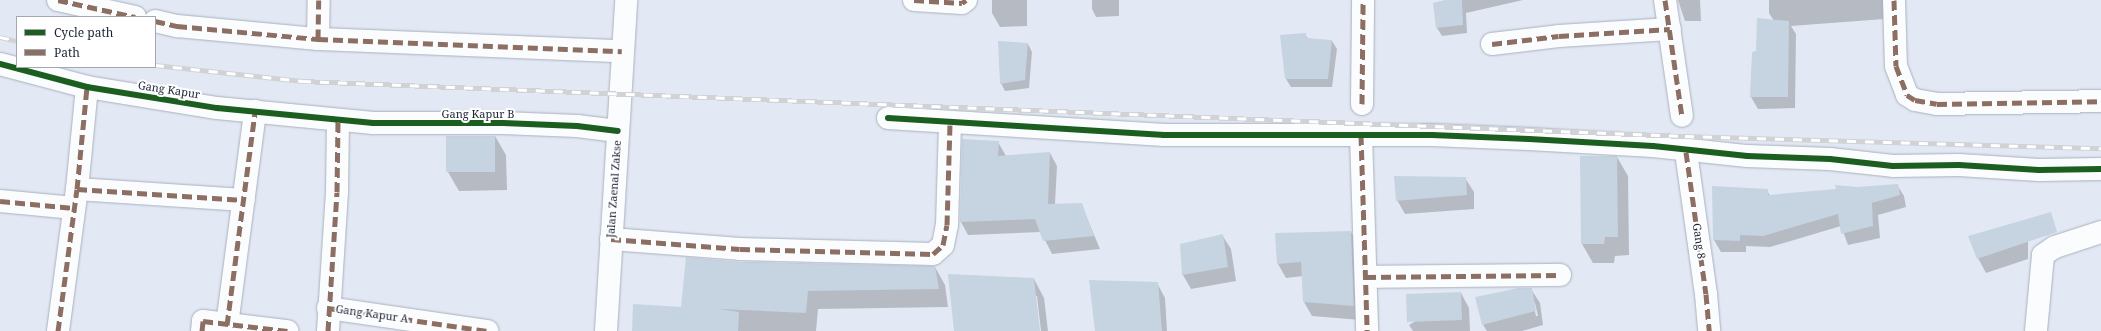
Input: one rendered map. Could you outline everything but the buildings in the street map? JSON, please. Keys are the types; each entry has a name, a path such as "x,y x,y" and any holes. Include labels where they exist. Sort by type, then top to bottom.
{"street":[{"path":"58,0 130,16"},
{"path":"318,39 319,0"},
{"name":"Jalan Zaenal Zakse","path":"606,331 610,239 626,0"},
{"path":"914,0 962,3 966,0"},
{"path":"1362,104 1363,0"},
{"path":"1665,0 1682,116"},
{"path":"1894,0 1896,66 1907,95 1915,100 1937,104 2101,101"},
{"path":"156,21 177,26 318,39 622,51"},
{"path":"1492,44 1559,36 1670,29"},
{"name":"Gang Kapur","path":"0,64 87,87 255,112 338,120"},
{"path":"58,331 76,198 87,87"},
{"path":"227,325 255,112"},
{"path":"888,118 950,124 1164,134 1361,135 1529,139 1653,146 1686,152 1830,159 1892,166 1959,165 2039,170 2101,169"},
{"path":"328,331 328,308 337,192 338,120"},
{"name":"Gang Kapur B","path":"338,120 373,123 569,126 618,131"},
{"path":"610,239 740,249 933,254 942,245 947,225 950,124"},
{"path":"1361,135 1367,331"},
{"name":"Gang 8","path":"1686,152 1706,294 1709,331"},
{"path":"0,201 76,198 244,200"},
{"path":"2036,331 2043,255 2055,247 2101,232"},
{"path":"1366,277 1560,275"},
{"name":"Gang Kapur A","path":"328,308 487,331"},
{"path":"202,331 203,321 287,331"}],"railway":[{"path":"0,37 16,41"},
{"path":"156,65 302,81 1685,136 2101,148"}],"marked path":[{"path":"58,0 130,16"},
{"path":"318,39 319,0"},
{"path":"914,0 962,3 966,0"},
{"path":"1362,104 1363,0"},
{"path":"1665,0 1682,116"},
{"path":"1894,0 1896,66 1907,95 1915,100 1937,104 2101,101"},
{"path":"156,21 177,26 318,39 622,51"},
{"path":"1492,44 1559,36 1670,29"},
{"path":"58,331 77,189 87,87"},
{"path":"227,325 255,111"},
{"path":"328,331 337,192 338,120"},
{"path":"611,239 740,249 933,254 943,245 947,225 950,124"},
{"path":"1361,135 1367,331"},
{"path":"1686,152 1706,294 1709,331"},
{"path":"77,189 244,200"},
{"path":"0,201 74,208"},
{"path":"1366,277 1560,275"},
{"path":"328,308 487,331"},
{"path":"202,331 203,321 287,331"}],"cycle path":[{"path":"0,64 87,87 217,108 373,123 503,123 577,126 618,131"},
{"path":"888,118 1164,135 1432,135 1529,139 1653,146 1747,156 1830,159 1893,166 1959,165 2039,170 2101,169"}]}
